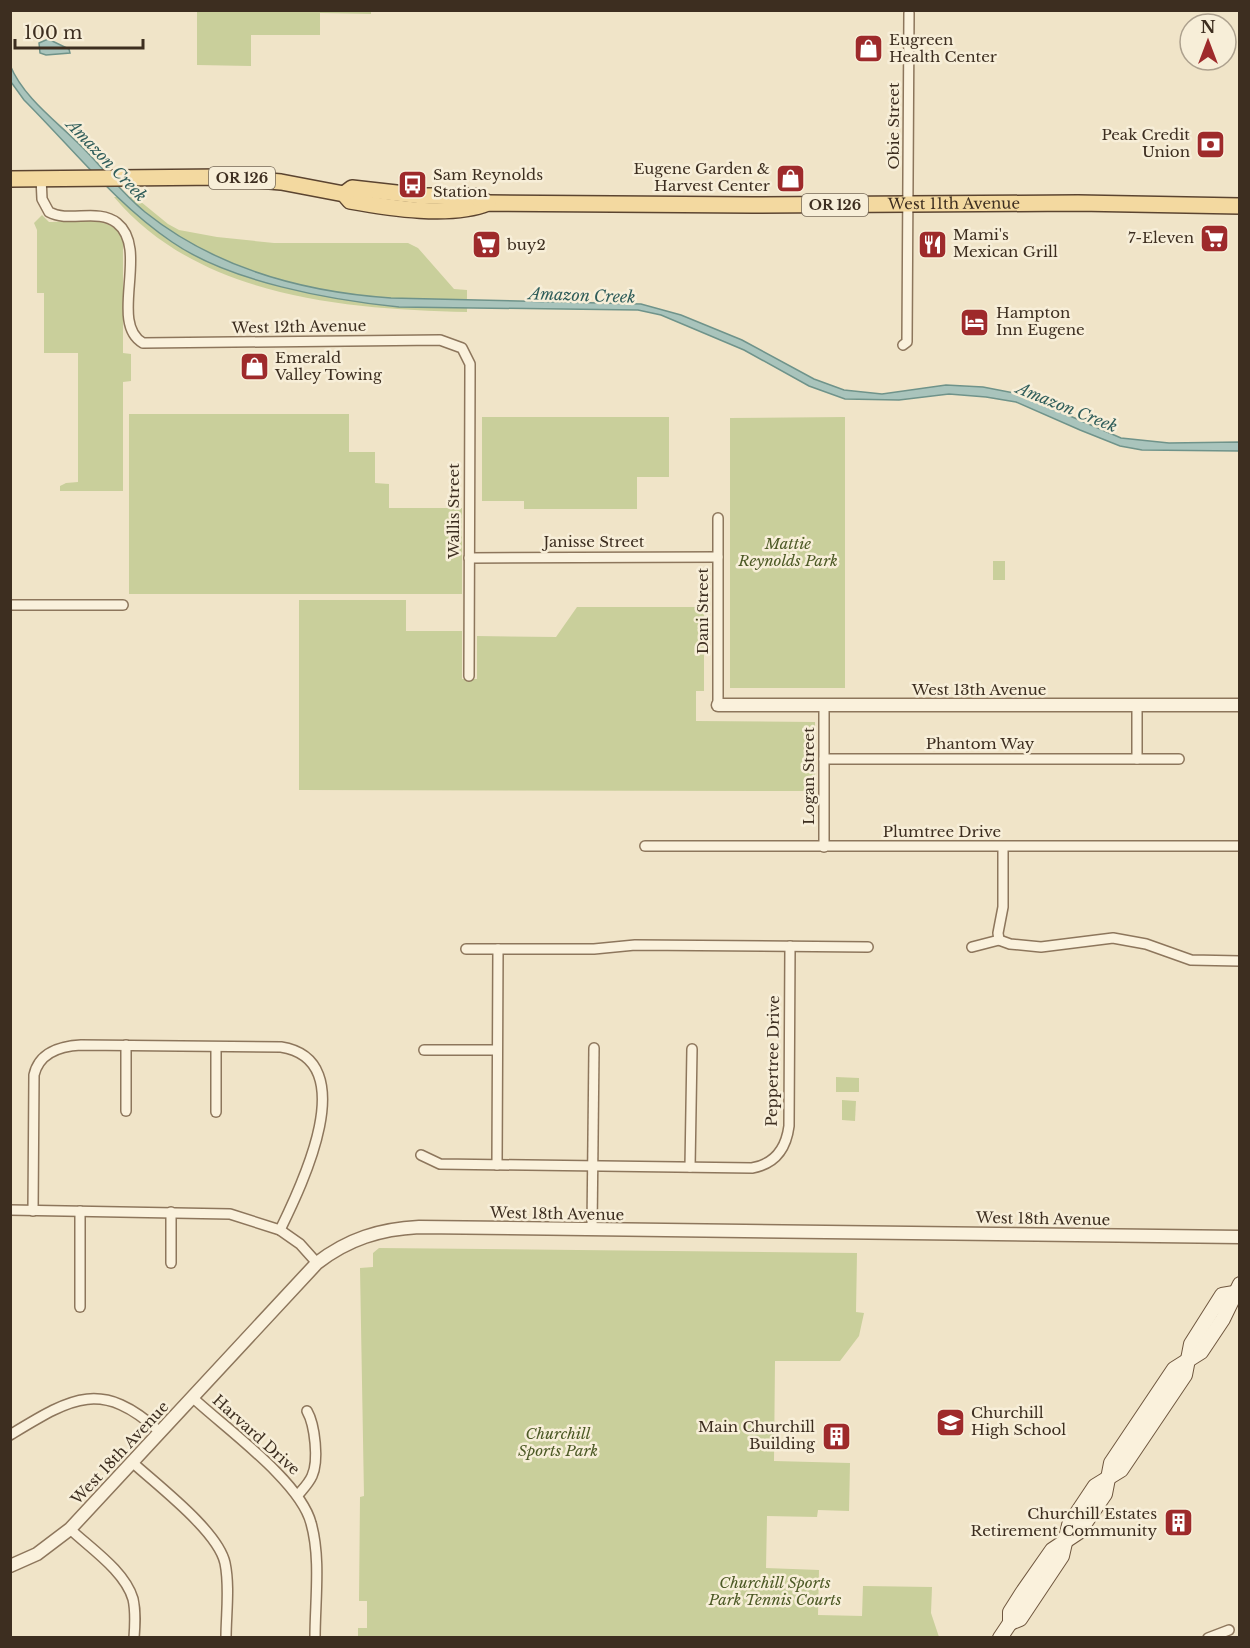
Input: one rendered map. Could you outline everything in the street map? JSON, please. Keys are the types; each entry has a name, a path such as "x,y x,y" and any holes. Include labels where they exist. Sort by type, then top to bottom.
{"main road":[{"name":"West 11th Avenue","path":"10,178 244,178 344,194 350,201 413,209 472,210 488,203 1239,206"},
{"path":"1001,1637 1010,1623 1010,1612 1052,1550 1066,1543 1072,1520 1095,1486 1110,1476 1111,1463 1174,1369 1188,1361 1191,1344 1222,1295 1237,1289"}],"street":[{"name":"Obie Street","path":"903,345 907,342 909,13"},
{"name":"West 12th Avenue","path":"41,177 42,199 49,212 62,216 108,218 116,221 126,234 130,246 130,326 136,339 152,344 440,340 462,348"},
{"name":"Wallis Street","path":"462,348 470,364 469,676"},
{"name":"Dani Street","path":"718,518 718,705"},
{"name":"Janisse Street","path":"469,558 718,557"},
{"path":"10,605 123,605"},
{"name":"West 13th Avenue","path":"718,705 1239,705"},
{"name":"Logan Street","path":"824,705 824,847"},
{"path":"1137,705 1137,759"},
{"name":"Phantom Way","path":"824,759 1179,759"},
{"name":"Plumtree Drive","path":"645,846 1239,846"},
{"path":"999,940 998,933 1003,907 1003,847"},
{"path":"972,947 999,940 1010,945 1041,947 1113,938 1146,944 1191,960 1239,961"},
{"path":"466,949 594,949 635,945 868,947"},
{"name":"Peppertree Drive","path":"422,1155 440,1164 497,1165 760,1166 773,1160 784,1146 789,1126 790,946"},
{"path":"497,1165 498,949"},
{"path":"126,1046 126,1111"},
{"path":"33,1210 34,1081 38,1066 47,1055 62,1047 281,1047 296,1050 309,1059 319,1077 321,1108 316,1145 305,1177 280,1230"},
{"path":"216,1047 216,1112"},
{"path":"592,1230 594,1048"},
{"path":"690,1167 692,1049"},
{"path":"424,1050 497,1050"},
{"path":"10,1210 230,1214 280,1230 300,1244 317,1263"},
{"path":"80,1211 80,1307"},
{"path":"171,1212 171,1263"},
{"name":"West 18th Avenue","path":"10,1566 37,1554 70,1529 317,1263 356,1239 398,1228 1239,1237"},
{"name":"Harvard Drive","path":"192,1397 298,1495 310,1518 314,1540 315,1638"},
{"path":"10,1436 56,1407 86,1399 122,1404 160,1432"},
{"name":"Harvard Drive","path":"298,1495 311,1478 314,1466 314,1428 307,1411"},
{"path":"132,1462 203,1527 218,1546 226,1570 226,1638"},
{"path":"70,1529 114,1571 129,1590 135,1609 134,1638"},
{"path":"1208,1638 1229,1630"}],"green space":[{"path":"371,10 371,14 320,13 320,35 251,35 251,66 197,65 197,11"},
{"path":"114,197 135,197 168,224 179,230 217,237 274,243 408,243 418,248 454,289 467,290 467,312 372,307 324,301 276,291 230,277 187,257 148,231"},
{"path":"42,215 49,222 101,222 118,231 123,240 123,353 131,354 131,381 123,382 123,491 60,491 60,486 66,483 78,482 78,353 44,353 44,293 37,293 37,230 34,223"},
{"path":"129,414 349,414 349,452 375,452 375,483 389,484 389,508 462,508 462,594 129,594"},
{"path":"482,417 669,417 669,477 637,477 637,509 524,509 524,501 482,501"},
{"name":"Mattie Reynolds Park","path":"845,417 845,688 730,688 730,418"},
{"path":"993,561 1005,561 1005,580 993,580"},
{"path":"299,600 406,600 406,631 462,631 462,679 477,679 477,636 556,637 577,607 704,607 704,691 696,691 696,721 815,722 815,791 299,790"},
{"path":"836,1077 859,1078 859,1092 836,1092"},
{"path":"842,1100 856,1101 855,1121 842,1120"},
{"name":"Churchill Sports Park","path":"379,1248 857,1253 856,1312 864,1313 859,1336 840,1361 775,1361 774,1461 850,1463 849,1511 818,1510 817,1517 767,1516 766,1568 819,1570 818,1615 862,1616 863,1586 932,1587 931,1613 939,1637 358,1637 358,1628 367,1628 367,1601 359,1601 360,1497 364,1496 360,1268 373,1267 373,1253"}],"water":[{"path":"48,39 69,49 70,53 46,55 40,53 39,43"},
{"path":"10,65 31,98 145,212 172,232 201,248 262,274 326,290 391,298 641,304 681,315 742,340 814,379 844,390 882,394 946,385 983,387 1019,394 1121,438 1169,443 1239,442 1239,451 1142,450 1120,446 1016,402 986,397 949,394 899,400 845,399 809,386 744,350 661,315 638,310 399,307 312,294 251,278 196,256 172,242 132,211 24,100 11,82"}],"place":[{"name":"Eugreen Health Center","path":"868,49"},
{"name":"Peak Credit Union","path":"1211,144"},
{"name":"Eugene Garden & Harvest Center","path":"791,178"},
{"name":"Sam Reynolds Station","path":"412,184"},
{"name":"7-Eleven","path":"1215,238"},
{"name":"Mami's Mexican Grill","path":"932,244"},
{"name":"buy2","path":"486,245"},
{"name":"Hampton Inn Eugene","path":"975,322"},
{"name":"Emerald Valley Towing","path":"254,367"},
{"name":"Churchill High School","path":"950,1422"},
{"name":"Main Churchill Building","path":"836,1436"},
{"name":"Churchill Estates Retirement Community","path":"1178,1523"}],"water label":[{"name":"Amazon Creek","path":"107,160"},
{"name":"Amazon Creek","path":"582,295"},
{"name":"Amazon Creek","path":"1067,407"}],"park label":[{"name":"Churchill Sports Park Tennis Courts","path":"775,1592"}]}
